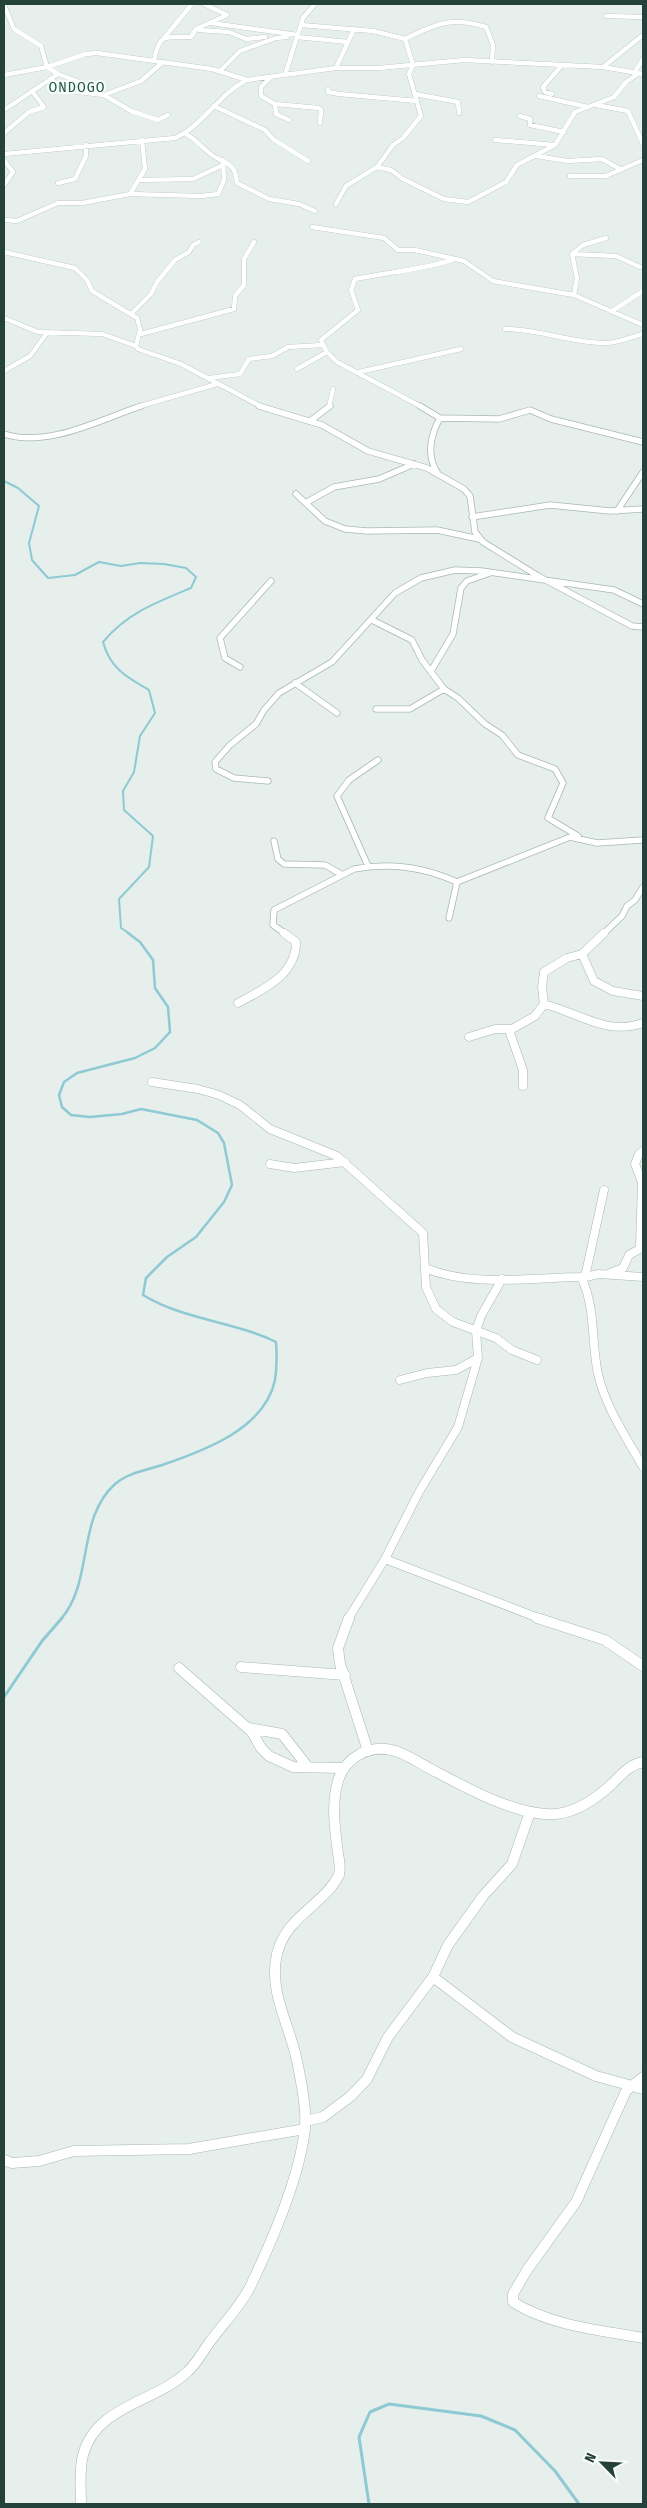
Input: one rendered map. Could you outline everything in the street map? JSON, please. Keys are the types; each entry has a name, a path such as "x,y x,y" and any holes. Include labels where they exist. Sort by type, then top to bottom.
{"street":[{"path":"10,4 4,5 11,29 41,46 47,67 58,74 85,84 75,91"},
{"path":"154,61 157,44 192,4"},
{"path":"164,38 191,37 196,30 227,14 204,4"},
{"path":"284,76 306,13 315,4"},
{"path":"606,16 643,17"},
{"path":"301,25 373,31 405,39 436,23 464,20 486,27 493,46 492,62"},
{"path":"210,23 348,42"},
{"path":"336,68 354,29"},
{"path":"196,30 229,32 232,36 254,39 261,39 276,32"},
{"path":"603,67 643,35"},
{"path":"220,71 240,51 276,38 297,36"},
{"path":"336,204 346,186 377,167 393,145 403,138 421,116 409,74 413,65 405,39"},
{"path":"4,75 47,67 86,54 97,53 220,71 229,76 247,80 336,68 413,65 457,60 603,67 638,73"},
{"path":"377,167 394,172 403,179 444,199 468,202 506,182 517,164 555,145 575,112 614,97 626,82 638,73 643,59"},
{"path":"104,95 141,81 163,62"},
{"path":"554,95 545,92 543,87 562,65"},
{"path":"4,110 58,74"},
{"path":"270,78 260,92 266,100 275,104 319,108 321,110 320,124"},
{"path":"50,79 63,89 104,95 126,106 131,111 158,120 168,115"},
{"path":"4,154 167,139 186,134 226,93 247,80"},
{"path":"328,90 328,92 347,95 387,97 417,102"},
{"path":"4,133 29,112 44,107 32,91"},
{"path":"415,94 458,102 459,113"},
{"path":"538,96 588,107"},
{"path":"275,104 276,114 289,120"},
{"path":"594,105 628,112 643,144"},
{"path":"214,106 265,130 273,139 308,161"},
{"path":"520,116 530,119 530,125 564,132"},
{"path":"4,124 11,127"},
{"path":"186,134 200,142 207,152 236,172 235,181 247,189 274,201 299,204 315,211"},
{"path":"130,194 140,180 145,165 140,151 142,140"},
{"path":"495,140 517,143 530,140 555,145"},
{"path":"58,182 75,179 86,156 86,145"},
{"path":"536,156 568,162 602,159 620,169"},
{"path":"4,160 13,172 4,185"},
{"path":"570,176 585,178 610,175 643,160"},
{"path":"140,180 193,179 223,162"},
{"path":"4,220 17,221 58,203 82,203 130,194 201,196 218,194 224,184 223,162"},
{"path":"312,227 384,238 395,249 415,250 455,259 468,263 493,281 574,295 643,325"},
{"path":"572,254 583,245 606,238"},
{"path":"132,313 151,294 157,282 175,260 189,252 193,245 199,242"},
{"path":"141,334 234,309 235,296 244,285 244,259 254,242"},
{"path":"4,252 75,268 88,280 92,291 132,313 140,321 141,334 136,346"},
{"path":"572,254 576,278 574,295"},
{"path":"572,254 616,256 640,267"},
{"path":"455,259 435,266 393,271 355,279 352,282 351,293 358,310 322,337 322,345 337,362 359,372 440,418 499,419 530,410 551,419 643,442"},
{"path":"612,311 643,291"},
{"path":"4,318 24,328 48,333 61,331 102,334 136,346 138,349 181,364 217,384 232,389 260,406 328,428 368,451 437,472 467,492 471,500 472,517 479,539"},
{"path":"505,329 530,329 596,342 614,342 643,334"},
{"path":"4,371 30,356 48,333"},
{"path":"208,378 240,374 249,359 272,356 281,349 322,345"},
{"path":"359,372 461,349"},
{"path":"297,369 327,352"},
{"path":"6,436 56,434 137,407 217,384"},
{"path":"310,421 330,406 333,389"},
{"path":"437,472 431,463 430,457 434,447 430,434 440,418"},
{"path":"307,502 334,487 379,480 415,464"},
{"path":"617,511 643,472"},
{"path":"296,494 326,521 345,529 367,531 438,530 479,539 549,582 632,626 643,627"},
{"path":"472,517 550,505 617,511 643,509"},
{"path":"268,781 242,779 225,775 216,770 215,762 230,745 256,724 264,710 279,693 332,662 395,593 421,578 455,570 492,572 549,582 614,590 643,604"},
{"path":"431,671 453,634 461,588 467,581 492,572"},
{"path":"240,666 225,658 220,638 271,581"},
{"path":"372,620 412,640 444,689 458,698 485,724 502,735 518,755 555,769 561,776 563,784 548,818 582,838 597,843 643,840"},
{"path":"295,683 337,713"},
{"path":"376,709 410,709 444,689"},
{"path":"368,866 355,840 352,825 337,796 340,790 358,772 378,760"},
{"path":"238,1002 274,981 294,962 297,951 296,942 273,925 274,910 294,897 307,894 325,886 341,874 368,866 401,866 426,870 457,882 570,837 582,838"},
{"path":"274,840 278,859 284,864 325,865 341,874"},
{"path":"449,918 457,882"},
{"path":"469,1037 512,1028 534,1016 544,1004 542,987 544,972 567,958 582,954 622,916 626,906 635,900 643,886"},
{"path":"582,954 594,981 613,991 643,996"},
{"path":"544,1004 567,1010 602,1026 622,1029 643,1023"},
{"path":"512,1028 511,1038 523,1070 523,1086"},
{"path":"152,1082 204,1089 218,1093 239,1104 271,1129 325,1149 345,1162 423,1233 427,1243 426,1286 433,1305 438,1312 452,1323 497,1339 510,1349 537,1360"},
{"path":"425,1268 441,1275 502,1279 583,1277 606,1274 623,1268 629,1255 642,1248 642,1182 634,1164 639,1154 643,1151"},
{"path":"270,1164 294,1168 345,1162"},
{"path":"604,1190 583,1277 589,1294 589,1311 598,1374 613,1415 643,1467"},
{"path":"606,1274 643,1277"},
{"path":"368,1751 340,1664 338,1648 345,1623 385,1560 415,1500 458,1426 478,1358 476,1331 481,1316 502,1279"},
{"path":"400,1380 428,1373 456,1370 478,1358"},
{"path":"385,1560 515,1611 605,1640 643,1666"},
{"path":"241,1667 345,1675"},
{"path":"180,1668 247,1727 269,1756 293,1767 342,1768"},
{"path":"247,1727 282,1734 308,1767"},
{"path":"81,2504 82,2457 87,2442 95,2429 112,2415 169,2385 187,2373 250,2287 289,2197 305,2125 297,2061 279,1994 275,1967 278,1948 284,1933 291,1924 334,1885 340,1872 334,1809 336,1781 342,1768 354,1757 368,1751 380,1748 393,1750 468,1788 530,1812 554,1814 572,1810 608,1786 623,1771 643,1762"},
{"path":"4,2160 12,2163 39,2161 74,2151 189,2149 305,2125 324,2117 351,2096 367,2079 388,2037 434,1977 448,1946 483,1896 512,1864 530,1812"},
{"path":"434,1977 512,2037 596,2076 638,2088"},
{"path":"638,2088 643,2076"},
{"path":"638,2088 626,2091 576,2202 527,2270 513,2294 513,2302 520,2308 571,2324 643,2338"}],"waterway":[{"path":"4,481 18,488 39,506 29,543 32,560 48,578 75,575 99,562 121,566 140,563 164,564 186,568 196,577 191,588 143,609 122,623 103,642 110,659 120,671 149,690 155,713 140,736 134,772 123,791 124,810 153,836 149,867 119,899 121,928 130,934"},
{"path":"61,1619 71,1604 78,1587 89,1532 95,1515 103,1498 115,1484 132,1474 198,1452 232,1435 247,1424 269,1397 275,1380 276,1370 276,1342 243,1329 175,1310 143,1295 146,1278 167,1257 196,1237 224,1202 232,1185 224,1143 218,1133 197,1120 141,1109 122,1114 90,1117 71,1115 62,1107 59,1095 64,1082 77,1073 135,1058 155,1048 170,1032 168,1007 155,988 153,960 140,942 128,933"},
{"path":"4,1697 42,1641 62,1618"},
{"path":"369,2504 359,2437 370,2412 389,2404 481,2416 515,2430 555,2471 579,2504"}],"district":[{"name":"ONDOGO","path":"77,87"}]}
